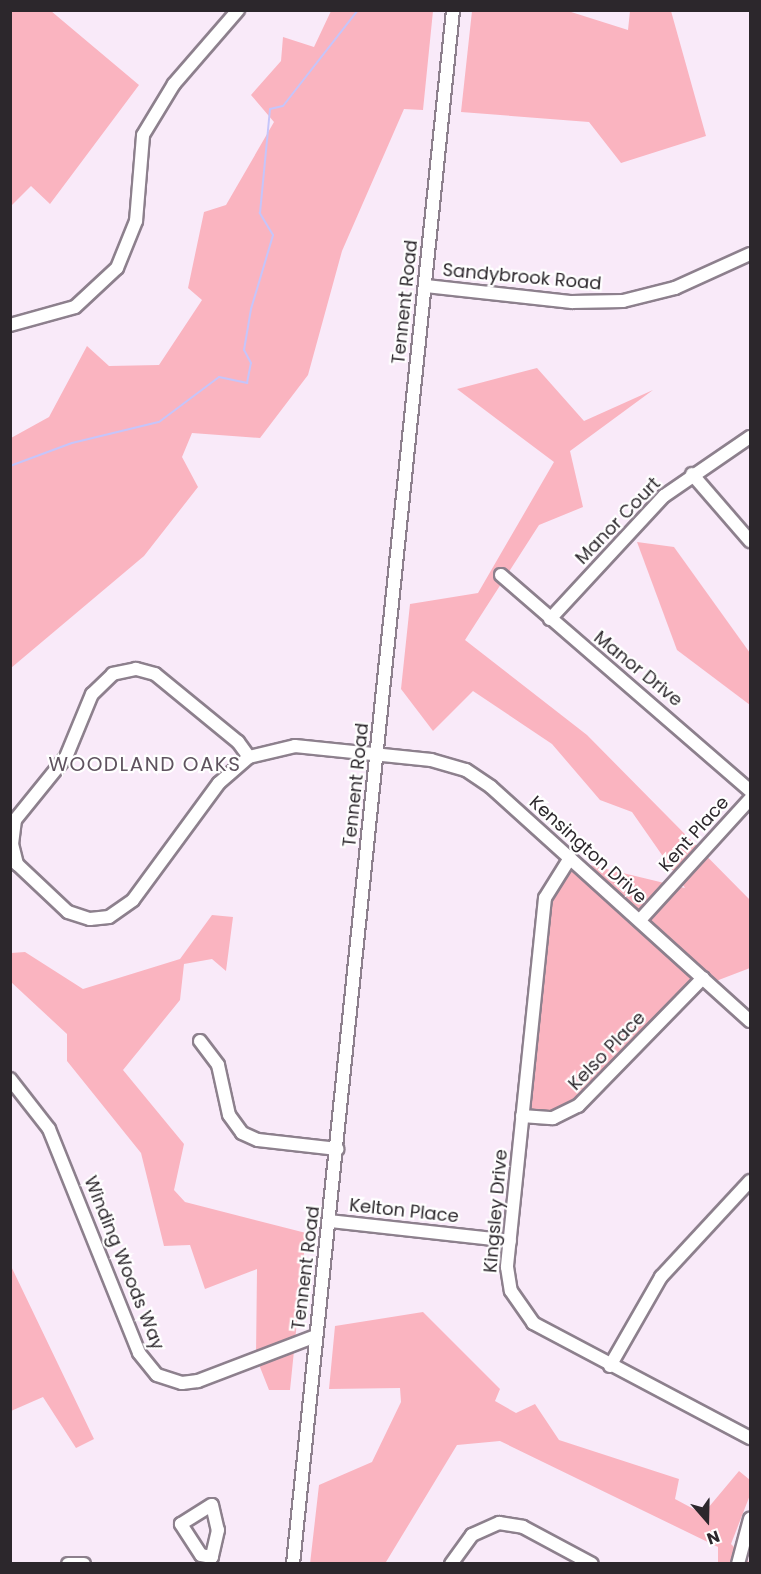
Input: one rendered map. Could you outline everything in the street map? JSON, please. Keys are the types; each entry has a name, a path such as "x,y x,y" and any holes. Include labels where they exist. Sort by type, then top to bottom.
{"street":[{"path":"10,326 75,307 117,268 136,221 143,135 174,84 238,10"},
{"name":"Tennent Road","path":"293,1563 453,10"},
{"name":"Sandybrook Road","path":"426,286 572,302 623,301 675,288 750,254"},
{"name":"Manor Court","path":"550,619 653,506 692,474 750,437"},
{"path":"692,474 750,541"},
{"name":"Manor Drive","path":"501,575 750,791"},
{"path":"144,670 164,680 249,757 219,783 133,900 109,917 77,916 29,879 13,855 13,818 66,757 97,686 120,671 144,670"},
{"name":"Kensington Drive","path":"249,757 295,746 439,761 474,775 640,920 750,1021"},
{"name":"Kent Place","path":"640,920 750,799"},
{"name":"Kingsley Drive","path":"570,858 545,898 522,1116 508,1283 524,1316 610,1366 750,1438"},
{"name":"Kelso Place","path":"522,1116 553,1118 578,1106 703,978"},
{"path":"200,1041 218,1065 229,1116 242,1133 258,1140 337,1149"},
{"name":"Winding Woods Way","path":"10,1079 49,1129 139,1353 157,1375 182,1383 198,1381 316,1336"},
{"path":"610,1366 661,1277 750,1181"},
{"name":"Kelton Place","path":"330,1221 510,1241"},
{"path":"738,1563 748,1537 750,1519"},
{"path":"451,1563 472,1535 499,1523 524,1527 592,1563"},
{"path":"68,1563 84,1563"}],"shaded area":[{"path":"11,10 51,11 139,85 50,204 31,186 11,206"},
{"path":"331,11 433,11 423,110 404,109 342,251 308,375 260,438 192,433 182,457 198,487 144,556 11,668 11,438 49,417 87,346 109,366 159,365 202,300 188,288 204,212 226,205 274,122 251,95 281,61 283,37 314,47"},
{"path":"472,11 568,11 628,30 630,11 671,11 706,136 621,163 589,122 461,112"},
{"path":"537,368 584,421 653,390 570,451 583,507 539,525 465,640 587,735 750,900 750,968 703,986 571,1115 521,1123 552,880 569,860 685,888 632,812 600,800 552,744 473,691 433,731 401,689 410,604 478,593 554,462 457,389"},
{"path":"637,542 674,547 750,653 750,705 677,650"},
{"path":"212,915 233,917 226,971 212,959 184,964 180,1000 123,1070 184,1144 174,1190 185,1202 306,1233 290,1390 269,1390 256,1357 257,1269 205,1289 190,1245 164,1246 141,1153 67,1061 67,1034 11,982 11,953 25,952 83,989 180,959"},
{"path":"10,1264 94,1439 76,1448 43,1397 11,1411"},
{"path":"423,1312 500,1389 495,1401 516,1413 535,1404 559,1440 679,1479 675,1499 703,1514 739,1471 750,1480 750,1495 731,1544 750,1563 718,1563 718,1547 500,1441 457,1445 386,1562 310,1564 319,1485 372,1462 401,1402 400,1388 329,1389 335,1326"}],"waterway":[{"path":"10,466 72,443 159,422 219,377 247,383 251,363 244,350 251,309 273,235 260,213 270,109 283,106 358,10"}],"district":[{"name":"WOODLAND OAKS","path":"145,764"}]}
